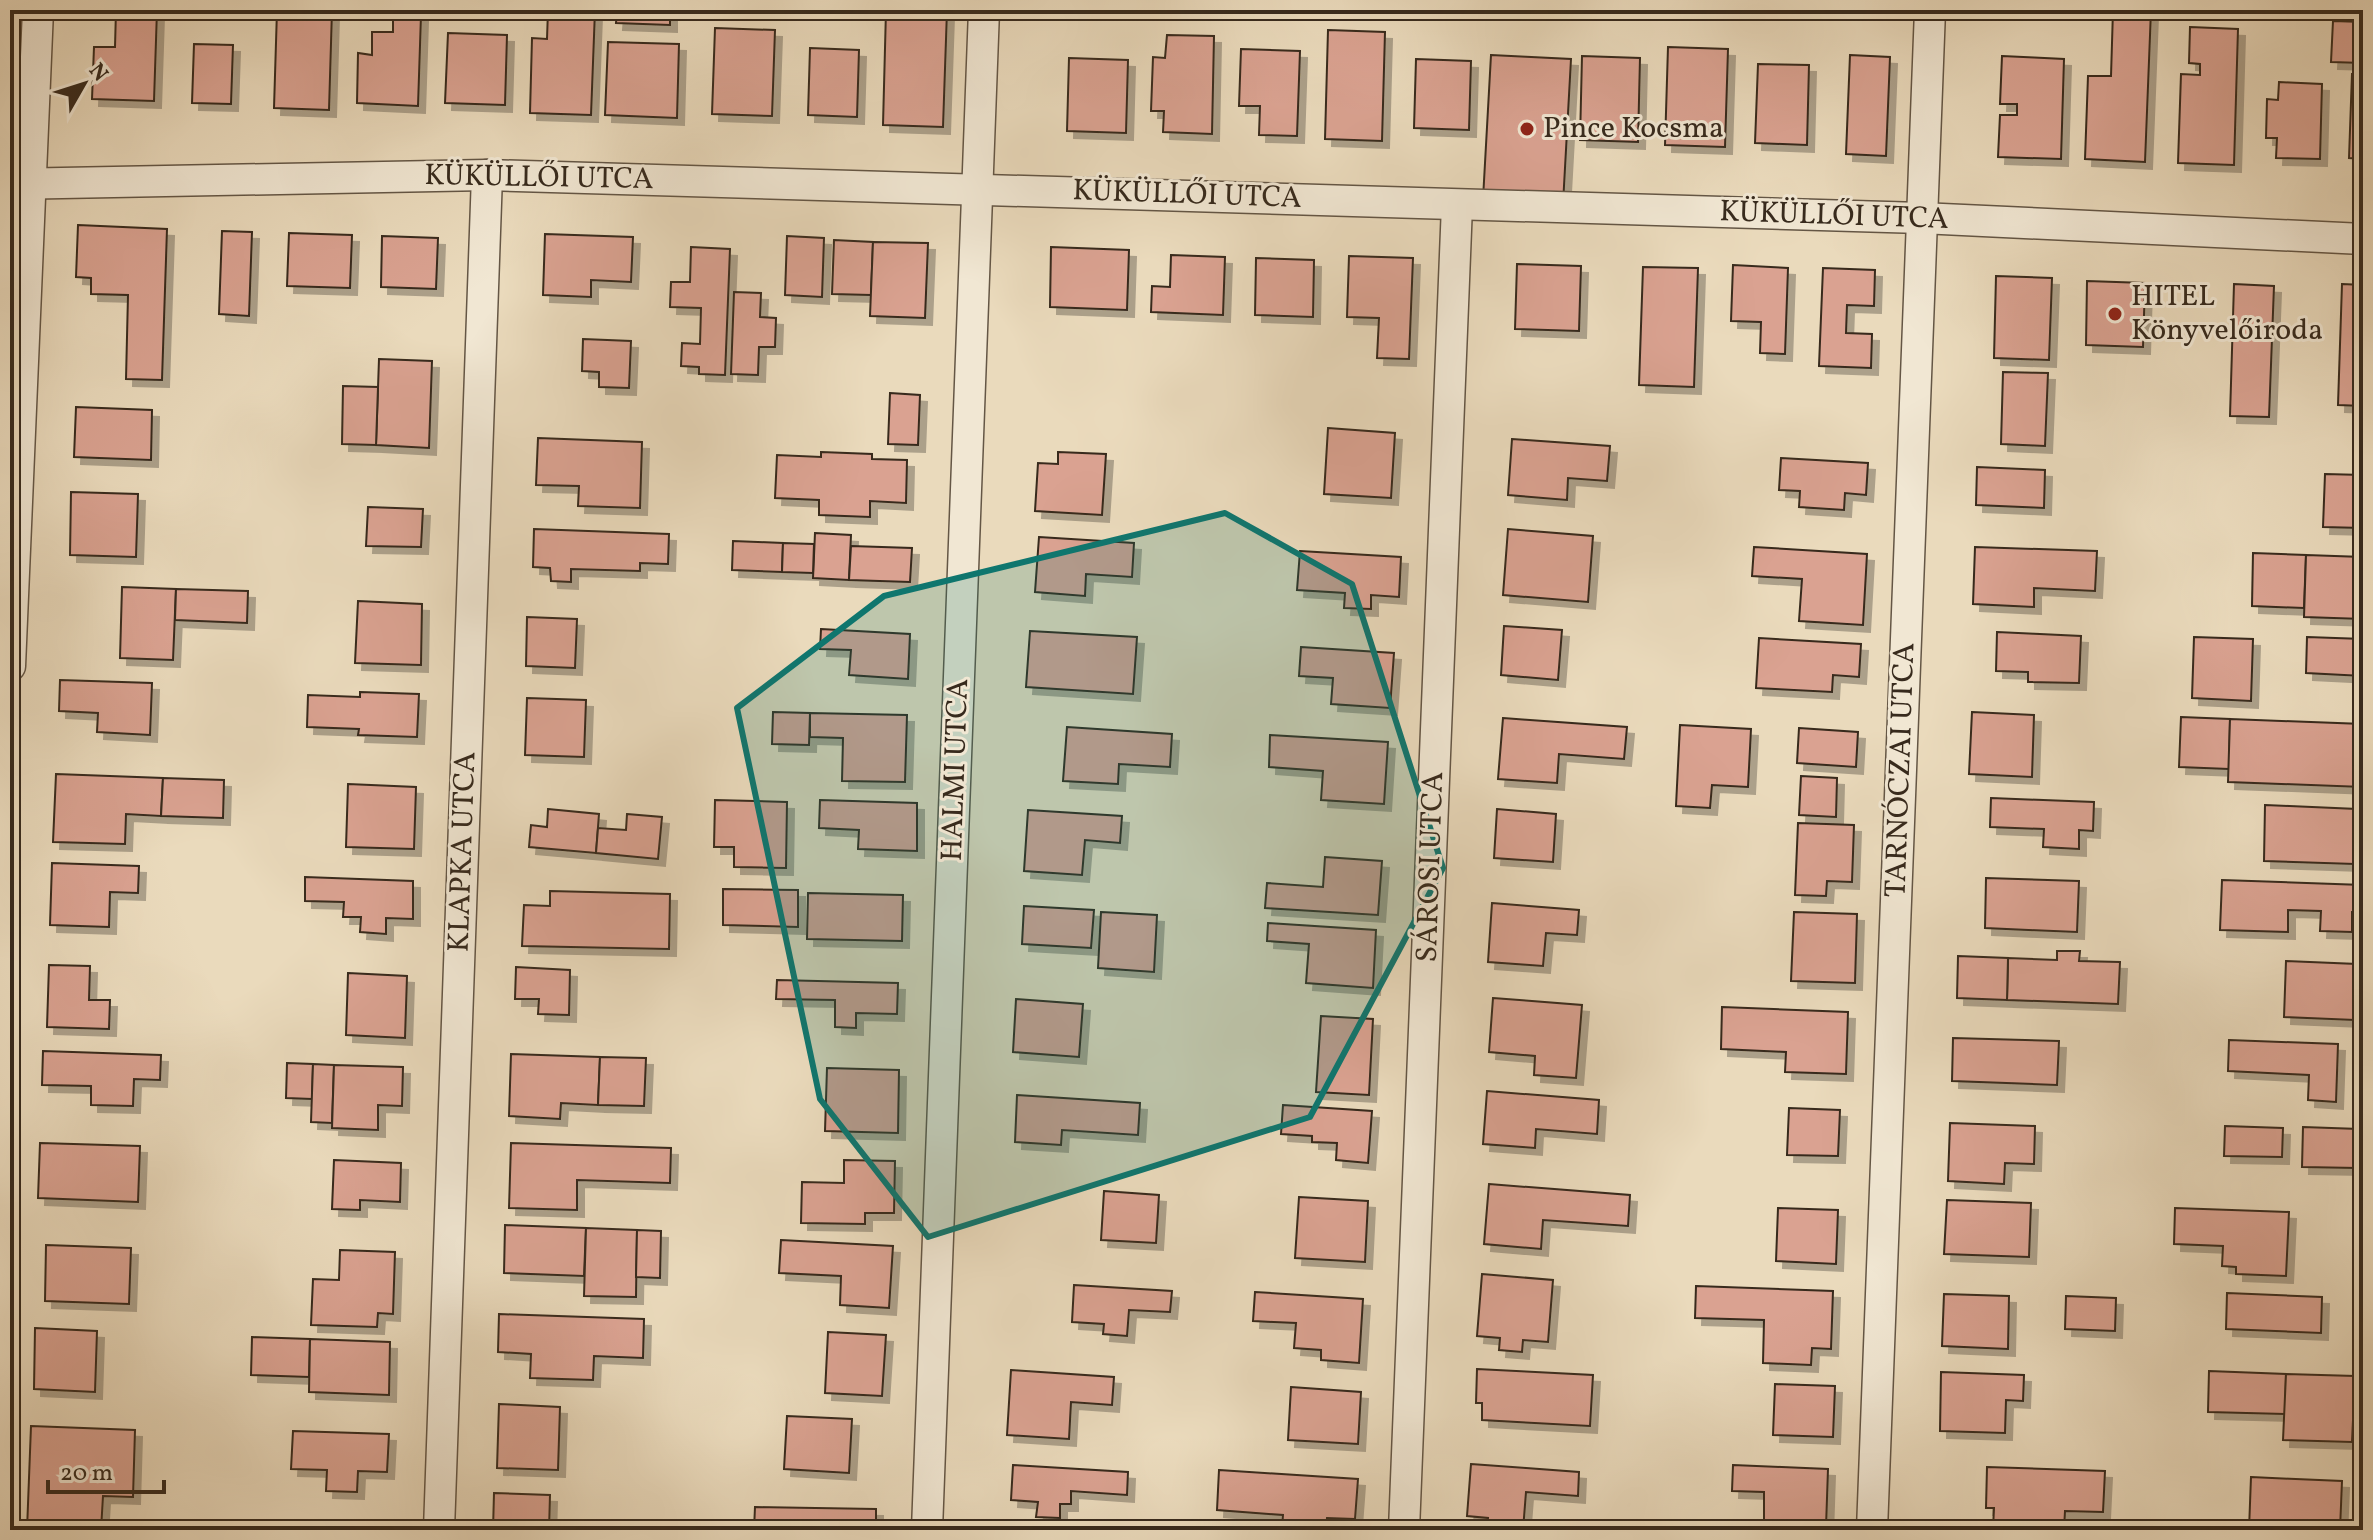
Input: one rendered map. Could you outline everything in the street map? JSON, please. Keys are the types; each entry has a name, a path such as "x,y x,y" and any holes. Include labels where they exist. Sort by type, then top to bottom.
{"street":[{"path":"10,666 21,184 38,10"},
{"name":"HALMI UTCA","path":"927,1530 984,10"},
{"name":"TARNÓCZAI UTCA","path":"1872,1530 1930,10"},
{"name":"KÜKÜLLŐI UTCA","path":"21,184 487,175 1921,218 2363,239"},
{"name":"KLAPKA UTCA","path":"439,1530 487,175"},
{"name":"SÁROSI UTCA","path":"1404,1530 1457,205"}],"highlighted area":[{"path":"1225,513 1352,584 1443,868 1310,1117 928,1237 820,1099 737,708 884,596"}],"building":[{"path":"116,10 157,10 154,101 92,99 94,47 115,47"},
{"path":"277,10 332,10 329,110 274,108"},
{"path":"548,10 595,10 591,115 530,113 532,38 547,39"},
{"path":"617,10 670,10 670,25 616,23"},
{"path":"886,10 947,10 943,127 883,125"},
{"path":"2113,10 2151,10 2145,162 2085,159 2088,76 2111,76"},
{"path":"393,14 421,15 418,106 357,103 358,53 372,55 372,32 393,32"},
{"path":"2333,21 2363,22 2363,63 2331,62"},
{"path":"2190,27 2238,29 2234,165 2178,163 2181,74 2200,75 2200,64 2189,63"},
{"path":"715,28 775,30 772,116 712,114"},
{"path":"1328,30 1385,32 1382,141 1325,139"},
{"path":"448,33 507,35 505,105 445,103"},
{"path":"1167,35 1214,36 1212,134 1163,132 1164,111 1151,111 1153,57 1165,58"},
{"path":"608,42 679,44 677,118 605,115"},
{"path":"194,44 233,45 231,104 192,103"},
{"path":"1668,47 1728,49 1725,147 1665,145"},
{"path":"810,48 859,50 857,117 808,115"},
{"path":"1241,49 1300,51 1297,136 1259,135 1260,106 1239,106"},
{"name":"Pince Kocsma","path":"1491,55 1571,59 1563,204 1483,199"},
{"path":"1850,55 1890,57 1886,156 1846,154"},
{"path":"1582,56 1640,58 1638,142 1580,140"},
{"path":"2002,56 2064,59 2061,159 1998,157 2000,115 2017,115 2017,104 2000,104"},
{"path":"1069,58 1128,60 1126,133 1067,131"},
{"path":"1416,59 1471,61 1469,130 1414,128"},
{"path":"1758,64 1809,65 1807,145 1755,143"},
{"path":"2352,74 2363,75 2363,159 2349,158"},
{"path":"2279,82 2322,84 2320,159 2276,158 2277,138 2266,138 2267,99 2278,100"},
{"path":"78,225 167,229 162,380 126,379 128,295 91,294 91,278 76,277"},
{"path":"222,231 252,232 249,316 219,314"},
{"path":"289,233 352,235 350,288 287,286"},
{"path":"545,234 633,237 631,282 591,280 591,297 543,295"},
{"path":"382,236 438,238 436,289 381,287"},
{"path":"787,236 824,238 822,297 785,295"},
{"path":"834,240 873,242 871,295 832,294"},
{"path":"873,242 928,243 925,318 870,316"},
{"path":"691,247 730,249 725,375 699,374 699,367 681,366 682,343 700,344 701,308 670,307 671,282 690,282"},
{"path":"1051,247 1129,250 1127,310 1050,307"},
{"path":"1171,255 1225,257 1223,315 1151,312 1152,286 1170,287"},
{"path":"1349,256 1413,258 1409,359 1377,358 1379,318 1347,317"},
{"path":"1256,258 1314,260 1313,317 1255,315"},
{"path":"1517,264 1581,266 1579,331 1515,329"},
{"path":"1733,265 1788,268 1785,354 1760,353 1761,322 1731,321"},
{"path":"1643,267 1698,268 1694,387 1639,385"},
{"path":"1823,268 1875,270 1874,306 1847,305 1846,333 1872,334 1871,368 1819,366"},
{"path":"1996,276 2052,278 2049,360 1994,358"},
{"name":"HITEL Könyvelőiroda","path":"2087,281 2145,283 2143,347 2086,345"},
{"path":"2234,284 2274,286 2269,417 2230,416"},
{"path":"2342,284 2363,285 2363,406 2338,405"},
{"path":"734,292 761,293 760,317 776,318 775,347 759,347 758,375 731,374"},
{"path":"583,339 631,341 629,388 599,387 599,372 582,371"},
{"path":"379,359 432,361 429,448 376,445"},
{"path":"2003,372 2048,373 2045,446 2001,444"},
{"path":"343,386 378,387 376,445 342,444"},
{"path":"890,393 920,395 918,445 888,444"},
{"path":"76,407 152,410 151,460 74,457"},
{"path":"1328,428 1395,433 1391,498 1324,494"},
{"path":"538,438 642,442 640,508 578,506 579,486 536,485"},
{"path":"1512,439 1610,446 1607,481 1568,478 1567,500 1508,495"},
{"path":"821,452 872,454 872,459 907,460 906,503 870,501 870,517 819,515 819,500 775,498 777,455 821,457"},
{"path":"1058,452 1106,454 1102,515 1035,511 1038,463 1058,464"},
{"path":"1781,458 1868,463 1866,495 1845,493 1844,510 1799,507 1800,491 1779,490"},
{"path":"1977,467 2045,470 2044,508 1976,505"},
{"path":"2325,474 2363,475 2363,528 2323,527"},
{"path":"71,492 138,494 136,557 70,555"},
{"path":"368,507 423,509 421,547 366,546"},
{"path":"534,529 669,534 668,564 640,563 640,571 571,569 571,582 551,581 550,568 533,567"},
{"path":"1508,529 1593,536 1588,602 1503,595"},
{"path":"815,533 851,535 849,580 813,578"},
{"path":"1039,537 1134,543 1132,577 1086,574 1085,596 1035,592"},
{"path":"733,541 783,543 782,572 732,570"},
{"path":"783,543 814,544 813,573 782,572"},
{"path":"851,546 912,548 910,582 849,580"},
{"path":"1754,547 1867,554 1863,625 1799,621 1802,579 1752,576"},
{"path":"1975,547 2097,551 2095,591 2034,588 2034,607 1973,604"},
{"path":"1300,551 1401,557 1399,597 1371,595 1371,609 1344,608 1345,593 1297,590"},
{"path":"2253,553 2306,555 2304,608 2252,606"},
{"path":"2306,555 2363,557 2363,619 2304,617"},
{"path":"122,587 176,589 173,660 120,658"},
{"path":"176,589 248,591 247,623 175,620"},
{"path":"358,601 422,604 421,665 355,663"},
{"path":"527,617 577,619 575,668 526,666"},
{"path":"1504,626 1562,630 1558,680 1501,675"},
{"path":"821,629 910,634 908,679 849,675 851,650 820,649"},
{"path":"1030,631 1137,637 1133,694 1026,687"},
{"path":"1997,632 2081,636 2079,683 2028,682 2028,672 1996,671"},
{"path":"2194,637 2253,639 2251,701 2192,698"},
{"path":"2307,637 2363,639 2363,676 2306,673"},
{"path":"1759,638 1861,644 1859,677 1833,675 1832,692 1756,688"},
{"path":"1301,647 1394,653 1390,708 1331,704 1333,678 1299,676"},
{"path":"60,680 152,683 150,735 97,732 98,713 59,711"},
{"path":"360,692 419,694 417,737 358,735 359,729 307,727 308,695 360,697"},
{"path":"527,698 586,700 584,757 525,755"},
{"path":"773,712 810,713 809,745 772,744"},
{"path":"1972,712 2034,715 2032,777 1969,774"},
{"path":"810,713 907,715 905,782 842,781 843,738 810,737"},
{"path":"2181,717 2230,719 2229,769 2179,767"},
{"path":"1503,718 1627,727 1624,759 1559,754 1557,783 1498,779"},
{"path":"2230,719 2363,724 2363,787 2228,782"},
{"path":"1680,725 1751,729 1748,787 1712,785 1710,808 1676,806"},
{"path":"1067,727 1172,734 1170,767 1119,764 1118,784 1063,781"},
{"path":"1799,728 1858,732 1856,767 1797,763"},
{"path":"1270,735 1388,742 1384,804 1321,800 1323,771 1269,767"},
{"path":"56,774 163,778 161,816 126,814 125,844 53,842"},
{"path":"1801,776 1837,778 1836,817 1799,815"},
{"path":"163,778 224,780 223,818 161,816"},
{"path":"348,784 416,787 414,849 346,847"},
{"path":"1991,798 2094,802 2093,831 2079,830 2079,849 2043,847 2044,829 1990,827"},
{"path":"715,800 787,802 786,868 734,867 734,847 714,847"},
{"path":"820,800 917,803 917,851 858,849 859,830 819,828"},
{"path":"2265,805 2357,809 2355,864 2264,861"},
{"path":"548,809 599,814 596,853 529,847 531,825 547,827"},
{"path":"1497,809 1556,814 1553,862 1494,858"},
{"path":"1028,810 1122,816 1120,843 1085,840 1082,875 1024,871"},
{"path":"627,814 662,817 658,859 596,853 598,828 626,830"},
{"path":"1798,823 1854,825 1852,882 1827,881 1826,896 1795,895"},
{"path":"1325,857 1382,861 1378,915 1265,908 1267,883 1323,887"},
{"path":"52,863 139,866 138,893 110,892 109,927 50,925"},
{"path":"305,877 413,881 413,919 386,918 386,934 360,932 361,917 343,917 344,902 305,901"},
{"path":"1986,878 2079,881 2077,932 1985,928"},
{"path":"2222,880 2363,885 2363,913 2352,912 2352,932 2320,931 2321,911 2288,910 2288,932 2220,930"},
{"path":"723,889 798,890 798,927 723,925"},
{"path":"550,891 670,894 669,949 522,946 524,905 550,906"},
{"path":"808,893 903,895 902,941 807,939"},
{"path":"1492,903 1579,910 1577,935 1546,933 1543,966 1488,962"},
{"path":"1024,906 1094,910 1091,948 1022,944"},
{"path":"1101,912 1157,915 1154,972 1098,968"},
{"path":"1794,912 1857,914 1855,983 1791,981"},
{"path":"1268,923 1376,930 1373,988 1306,983 1309,944 1267,941"},
{"path":"2057,951 2080,951 2079,961 2120,962 2118,1004 2007,1000 2008,958 2057,960"},
{"path":"1958,956 2008,958 2007,1000 1957,998"},
{"path":"2286,961 2357,964 2355,1020 2284,1017"},
{"path":"49,965 90,966 89,1000 110,1000 109,1029 47,1027"},
{"path":"516,967 570,970 569,1015 538,1014 539,999 515,999"},
{"path":"348,973 407,976 405,1038 346,1035"},
{"path":"777,980 898,983 897,1014 856,1013 856,1028 835,1027 835,1000 776,999"},
{"path":"1493,998 1582,1005 1576,1078 1534,1075 1535,1056 1489,1052"},
{"path":"1016,999 1083,1004 1079,1057 1013,1052"},
{"path":"1722,1007 1848,1012 1846,1074 1785,1072 1786,1052 1721,1049"},
{"path":"1321,1016 1373,1019 1369,1095 1316,1092"},
{"path":"1953,1038 2059,1041 2057,1085 1952,1081"},
{"path":"2229,1040 2338,1044 2336,1102 2308,1100 2309,1075 2228,1071"},
{"path":"43,1051 161,1055 160,1080 134,1079 133,1106 91,1105 91,1086 42,1085"},
{"path":"511,1054 600,1057 598,1105 561,1103 560,1119 509,1116"},
{"path":"600,1057 646,1058 644,1106 598,1105"},
{"path":"287,1063 313,1064 312,1099 286,1098"},
{"path":"313,1064 334,1065 332,1123 311,1122"},
{"path":"334,1065 403,1067 402,1106 378,1105 378,1130 332,1128"},
{"path":"827,1068 899,1070 898,1133 825,1131"},
{"path":"1487,1091 1599,1100 1597,1134 1536,1129 1535,1148 1483,1144"},
{"path":"1017,1095 1140,1103 1138,1135 1062,1130 1061,1145 1015,1142"},
{"path":"1283,1105 1372,1111 1368,1163 1336,1160 1337,1143 1312,1142 1312,1136 1281,1134"},
{"path":"1789,1108 1840,1110 1838,1156 1787,1155"},
{"path":"1950,1123 2035,1126 2034,1164 2005,1163 2004,1184 1948,1181"},
{"path":"2225,1126 2283,1128 2282,1157 2224,1156"},
{"path":"2303,1127 2359,1129 2358,1168 2302,1167"},
{"path":"40,1143 140,1146 138,1202 38,1198"},
{"path":"511,1143 671,1148 670,1183 577,1180 577,1210 509,1208"},
{"path":"334,1160 401,1163 400,1202 360,1200 360,1210 332,1209"},
{"path":"844,1160 895,1161 894,1213 865,1213 865,1224 801,1223 802,1182 844,1183"},
{"path":"1489,1184 1630,1195 1628,1226 1543,1220 1541,1249 1484,1244"},
{"path":"1104,1191 1159,1195 1156,1243 1101,1240"},
{"path":"1299,1197 1368,1201 1365,1262 1295,1258"},
{"path":"1947,1200 2031,1203 2029,1257 1944,1254"},
{"path":"1778,1208 1838,1210 1836,1264 1776,1261"},
{"path":"2175,1208 2289,1212 2286,1276 2236,1274 2236,1267 2222,1266 2223,1246 2174,1244"},
{"path":"505,1225 586,1228 584,1276 504,1273"},
{"path":"586,1228 637,1230 636,1297 584,1296"},
{"path":"637,1230 661,1231 660,1278 636,1277"},
{"path":"781,1240 893,1246 889,1308 840,1305 841,1276 779,1273"},
{"path":"46,1245 131,1248 129,1304 45,1301"},
{"path":"340,1250 395,1252 393,1314 378,1313 377,1327 311,1325 313,1279 339,1280"},
{"path":"1482,1274 1553,1280 1548,1342 1523,1340 1522,1352 1499,1350 1500,1338 1477,1336"},
{"path":"1074,1285 1172,1291 1170,1312 1129,1310 1127,1336 1103,1334 1104,1324 1072,1322"},
{"path":"1696,1286 1833,1291 1831,1349 1812,1348 1811,1365 1763,1363 1764,1320 1695,1318"},
{"path":"1255,1292 1363,1299 1359,1363 1321,1360 1321,1350 1294,1348 1296,1323 1253,1321"},
{"path":"2227,1293 2322,1297 2321,1333 2226,1329"},
{"path":"1944,1294 2009,1296 2008,1349 1942,1346"},
{"path":"2066,1296 2116,1298 2115,1331 2065,1329"},
{"path":"499,1314 644,1319 643,1358 594,1356 593,1380 530,1378 531,1354 498,1352"},
{"path":"35,1328 97,1331 95,1392 34,1389"},
{"path":"828,1332 886,1335 882,1396 825,1393"},
{"path":"252,1337 310,1339 309,1377 251,1375"},
{"path":"310,1339 390,1342 389,1395 309,1392"},
{"path":"1477,1369 1593,1375 1590,1426 1482,1420 1482,1403 1476,1403"},
{"path":"1011,1370 1114,1377 1112,1405 1071,1402 1069,1439 1007,1435"},
{"path":"2209,1371 2286,1374 2285,1414 2208,1412"},
{"path":"1941,1372 2024,1375 2023,1401 2006,1400 2005,1433 1940,1431"},
{"path":"2286,1374 2355,1376 2352,1442 2283,1440"},
{"path":"1775,1384 1835,1386 1833,1437 1773,1435"},
{"path":"1291,1387 1361,1392 1358,1444 1288,1440"},
{"path":"499,1404 560,1407 558,1470 497,1468"},
{"path":"787,1416 852,1419 849,1473 784,1469"},
{"path":"31,1426 135,1430 133,1497 103,1496 101,1530 27,1530"},
{"path":"293,1431 389,1434 387,1472 358,1471 357,1492 326,1491 327,1470 291,1469"},
{"path":"1471,1464 1579,1472 1578,1496 1526,1492 1523,1530 1487,1530 1488,1518 1467,1516"},
{"path":"1013,1465 1128,1472 1127,1495 1071,1491 1071,1504 1060,1504 1060,1518 1036,1517 1038,1502 1011,1500"},
{"path":"1733,1465 1828,1469 1826,1527 1764,1524 1764,1492 1732,1491"},
{"path":"1987,1467 2105,1471 2103,1512 2065,1511 2064,1530 1993,1529 1994,1508 1986,1508"},
{"path":"1219,1470 1358,1479 1355,1519 1327,1518 1326,1530 1312,1530 1282,1528 1283,1515 1217,1510"},
{"path":"2251,1477 2342,1481 2340,1530 2249,1530"},
{"path":"494,1493 550,1495 549,1530 493,1530"},
{"path":"755,1507 876,1509 876,1530 754,1530"}],"place":[{"name":"Pince Kocsma","path":"1527,129"},
{"name":"HITEL Könyvelőiroda","path":"2115,314"}]}
